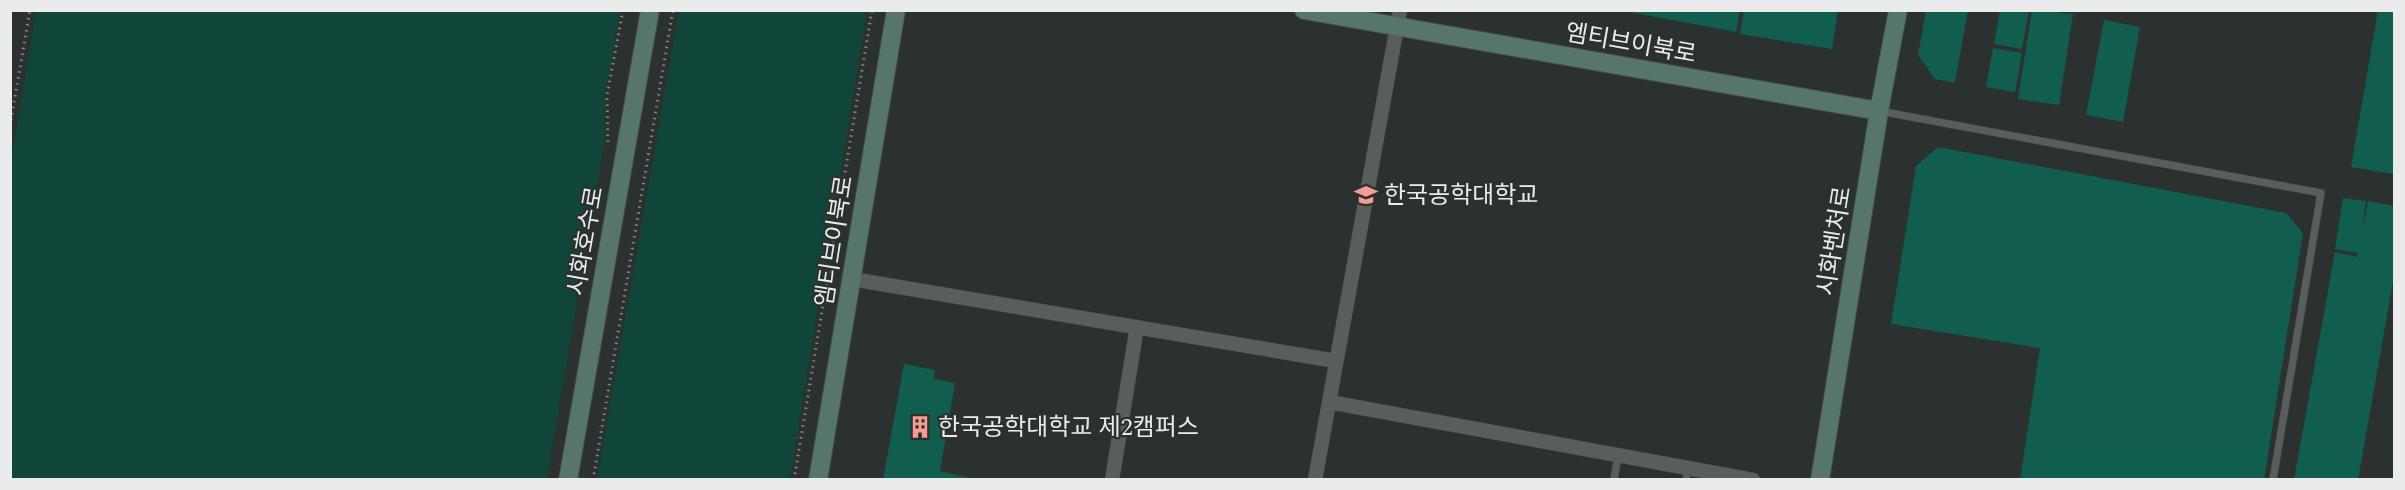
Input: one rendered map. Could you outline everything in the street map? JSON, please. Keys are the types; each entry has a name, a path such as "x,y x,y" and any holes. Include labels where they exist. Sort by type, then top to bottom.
{"street":[{"name":"시화호수로","path":"568,480 650,10"},
{"name":"엠티브이북로","path":"818,480 896,10"},
{"name":"엠티브이북로","path":"1304,10 1399,19 1879,111"},
{"name":"시화벤처로","path":"1820,480 1879,111 1898,10"},
{"path":"1315,480 1399,19"},
{"path":"852,279 1336,361"},
{"path":"1112,480 1137,327"},
{"path":"1329,402 1618,455 1687,474 1753,480"}],"lane":[{"path":"1879,111 2321,193 2273,480"},
{"path":"1614,480 1618,455"}],"path":[{"path":"10,126 30,10"},
{"path":"606,153 607,96 623,10"},
{"path":"593,480 674,10"},
{"path":"794,480 872,10"}],"green space":[{"path":"36,11 620,11 605,95 605,138 547,479 11,479 11,162"},
{"path":"679,11 867,11 790,479 597,479"}],"building":[{"path":"1619,10 1740,10 1736,32"},
{"path":"1744,10 1838,10 1832,49 1740,34"},
{"path":"1926,10 1968,10 1955,83 1935,79 1918,55"},
{"path":"2000,10 2029,10 2022,49 1994,44"},
{"path":"2032,10 2073,14 2059,105 2018,99"},
{"path":"2378,10 2394,10 2394,174 2351,167"},
{"path":"2104,20 2140,27 2123,122 2086,115"},
{"path":"1993,48 2022,53 2015,92 1986,87"},
{"path":"1938,147 2286,213 2303,233 2264,480 2020,480 2040,348 1891,324 1916,166"},
{"path":"2343,198 2366,201 2361,235 2368,201 2394,206 2394,276 2358,480 2294,480 2335,252 2357,257 2358,253 2335,249"},
{"name":"한국공학대학교 제2캠퍼스","path":"904,364 935,370 934,379 955,383 940,471 979,480 883,480"}],"place":[{"name":"한국공학대학교","path":"1366,195"},
{"name":"한국공학대학교 제2캠퍼스","path":"920,427"}]}
